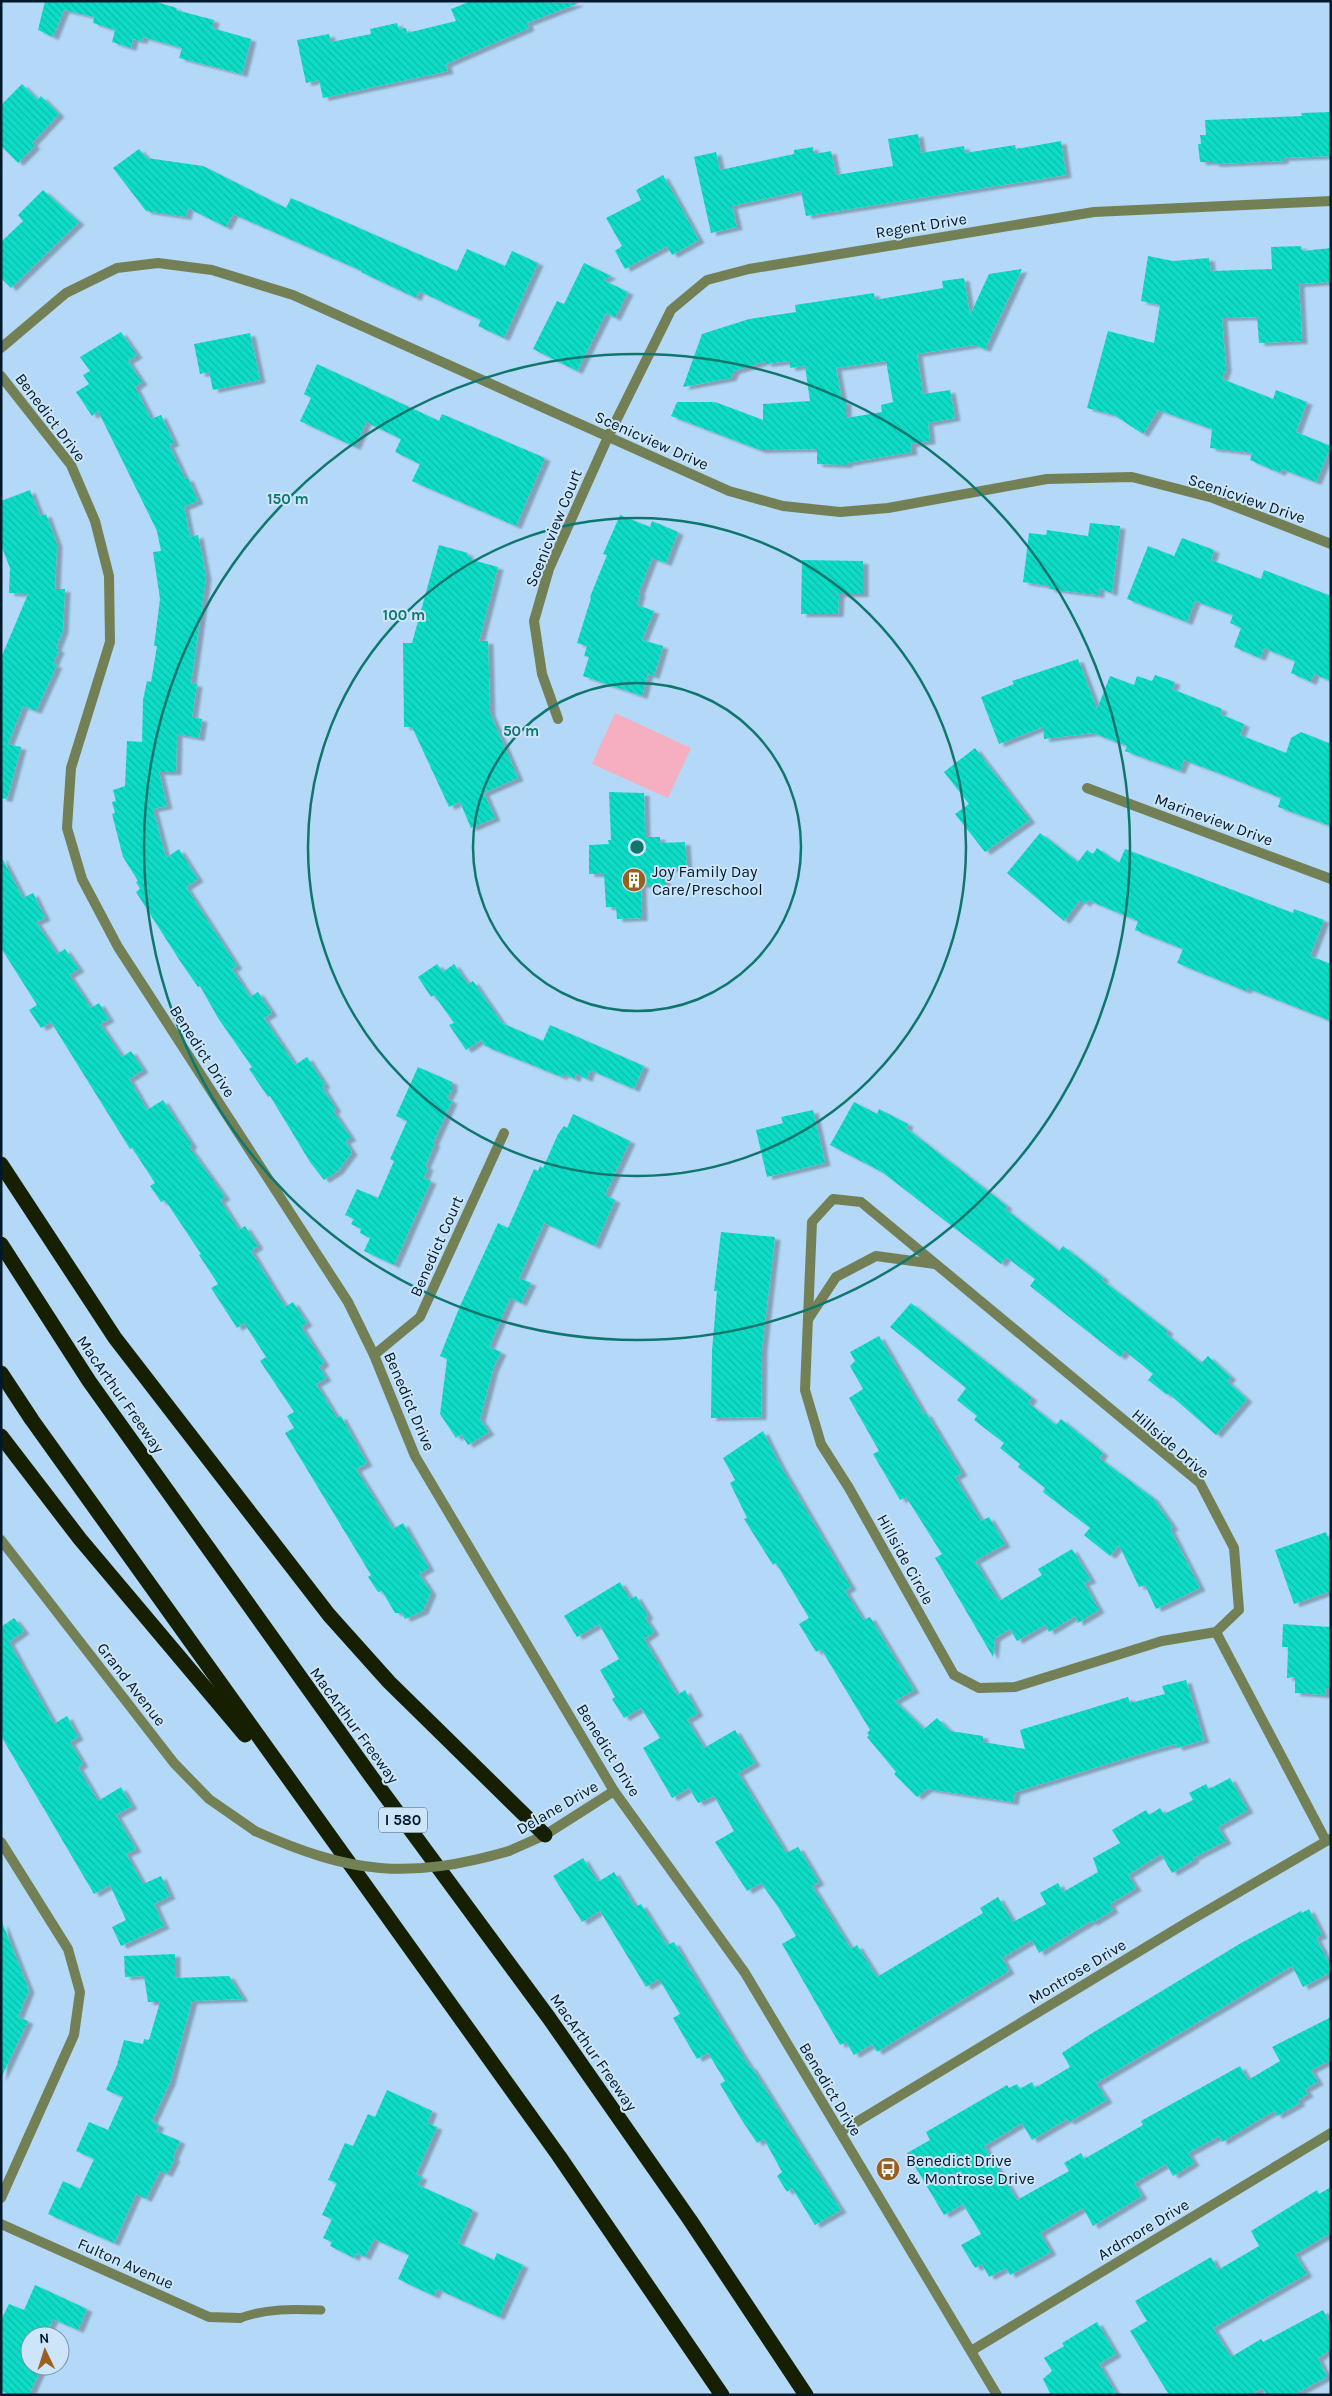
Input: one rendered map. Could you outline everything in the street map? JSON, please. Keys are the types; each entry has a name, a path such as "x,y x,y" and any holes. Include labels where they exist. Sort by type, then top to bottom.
{"highway":[{"path":"1,1164 114,1338 329,1615 389,1682 545,1835"},
{"name":"MacArthur Freeway","path":"1,1244 89,1381 372,1779 549,2018 690,2220 806,2395"},
{"path":"1,1373 32,1420 315,1817 565,2164 722,2395"},
{"path":"1,1436 80,1539 315,1817"}],"street":[{"name":"Regent Drive","path":"608,437 671,310 708,280 749,269 1094,212 1331,201"},
{"name":"Scenicview Drive","path":"1,348 66,293 117,268 158,263 212,270 293,295 729,491 783,506 840,512 888,508 1047,479 1132,477 1213,498 1331,544"},
{"name":"Benedict Drive","path":"1,376 71,464 95,521 109,576 110,642 71,768 68,828 82,879 118,947 348,1302 374,1355 415,1456 614,1791 744,1973 997,2395"},
{"name":"Scenicview Court","path":"558,719 542,674 534,621 549,569 608,437"},
{"name":"Marineview Drive","path":"1088,788 1331,878"},
{"name":"Benedict Court","path":"374,1355 420,1318 504,1133"},
{"name":"Hillside Drive","path":"833,1199 860,1202 1200,1484 1234,1548 1238,1610 1216,1632"},
{"name":"Hillside Circle","path":"833,1199 812,1222 805,1390 821,1444 849,1488 954,1675 979,1688 1015,1686 1162,1641 1216,1632"},
{"path":"809,1318 836,1277 876,1256 935,1264"},
{"name":"Grand Avenue","path":"1,1540 174,1763 209,1798 255,1832"},
{"path":"1216,1632 1328,1840"},
{"name":"Delane Drive","path":"255,1832 326,1860 362,1868 425,1869 453,1866 509,1851 545,1835 614,1791"},
{"name":"Montrose Drive","path":"840,2132 1191,1920 1328,1840"},
{"path":"1,1842 68,1949 80,1992 74,2035 1,2198"},
{"name":"Ardmore Drive","path":"970,2351 1331,2133"},
{"name":"Fulton Avenue","path":"1,2224 209,2317 240,2318"}],"lane":[{"path":"240,2318 256,2312 288,2308 321,2310"}],"shaded area":[{"path":"615,713 691,748 668,798 592,764"}],"building":[{"path":"45,1 153,1 177,8 176,10 214,20 212,28 251,39 242,74 179,58 182,48 143,37 142,41 133,39 131,48 112,42 115,30 93,23 94,17 64,10 53,37 38,30"},
{"path":"471,1 579,3 527,23 529,28 446,64 448,71 323,98 319,80 306,83 297,40 329,34 331,42 371,34 370,29 397,23 399,29 406,28 407,33 456,21 451,9"},
{"path":"22,84 38,100 41,96 59,114 32,143 35,146 18,163 1,146 1,105"},
{"path":"1331,112 1331,156 1283,158 1283,161 1214,164 1214,162 1200,162 1198,144 1201,144 1200,135 1206,135 1205,120 1302,116 1301,113"},
{"path":"918,134 921,153 964,146 965,153 1015,145 1016,149 1061,141 1066,175 806,216 801,191 732,206 737,227 711,233 694,157 716,152 720,170 794,154 794,150 813,147 814,154 831,151 836,175 893,166 888,139"},
{"path":"139,149 147,158 203,166 286,208 291,198 457,271 467,249 505,266 512,251 538,263 504,338 478,326 481,320 419,291 416,298 362,271 233,214 226,227 188,208 186,217 146,211 113,168"},
{"path":"663,175 699,240 672,255 667,246 625,269 615,251 622,246 606,218 641,200 636,190"},
{"path":"43,190 79,222 11,288 1,278 1,242 23,221 18,215"},
{"path":"1301,246 1302,251 1331,248 1331,282 1299,284 1302,341 1259,343 1257,317 1222,318 1226,369 1222,379 1273,399 1276,390 1307,402 1296,432 1331,446 1316,482 1282,469 1280,473 1250,460 1252,453 1210,448 1212,429 1158,410 1143,434 1114,415 1087,408 1108,331 1154,343 1160,305 1141,301 1148,256 1173,261 1209,258 1211,271 1272,269 1271,247"},
{"path":"584,263 611,276 603,280 628,292 615,318 606,313 577,371 533,349 557,301 564,304"},
{"path":"1022,269 985,349 974,345 917,354 923,394 950,390 955,418 928,423 930,441 911,444 912,452 847,463 847,465 817,464 817,449 760,450 671,416 677,402 715,402 763,420 763,404 810,401 805,366 790,368 789,361 766,364 766,361 734,371 731,378 683,387 702,334 749,319 796,312 795,305 874,293 875,300 943,288 942,281 964,278 970,315 989,274","holes":["886,361 893,402 881,405 882,412 846,418 846,401 842,401 836,368"]},
{"path":"121,332 137,355 128,361 142,382 135,387 151,419 161,415 174,443 169,445 185,479 188,478 198,501 184,507 190,537 198,535 206,577 191,683 197,684 192,717 202,719 199,738 177,734 176,772 159,772 167,806 153,809 166,858 179,849 198,879 186,887 237,966 232,969 250,997 258,992 272,1013 264,1018 295,1065 307,1057 325,1085 322,1087 336,1109 333,1111 351,1138 345,1141 352,1152 338,1171 324,1180 310,1162 270,1096 268,1097 249,1069 252,1067 218,1018 200,986 198,987 180,961 136,892 140,889 136,882 138,881 123,857 112,814 115,813 112,802 116,801 113,790 125,786 127,741 142,742 143,700 147,681 151,682 157,646 154,646 160,599 153,552 161,551 157,531 98,411 92,416 76,392 89,384 83,375 90,371 80,357"},
{"path":"250,333 260,380 213,390 209,372 200,374 194,344"},
{"path":"317,364 439,421 442,414 545,458 516,526 412,481 420,464 395,452 401,439 366,422 355,447 300,421 311,398 304,394"},
{"path":"30,490 40,516 46,514 57,544 55,589 65,589 63,630 56,648 59,650 53,664 57,665 36,711 23,706 8,744 21,747 7,799 1,798 1,658 28,594 9,593 10,568 1,545 1,501"},
{"path":"620,515 650,527 652,521 678,532 666,563 652,558 639,592 637,605 654,611 642,640 663,646 654,676 648,674 642,696 583,676 589,657 584,656 587,646 577,643 590,597 607,555 603,554"},
{"path":"1090,523 1120,526 1112,593 1099,588 1099,595 1049,589 1049,586 1023,582 1029,533 1046,535 1047,530 1088,536"},
{"path":"1182,538 1214,550 1211,560 1261,579 1264,570 1331,596 1331,681 1314,674 1311,682 1291,673 1295,661 1264,648 1260,658 1234,647 1241,628 1230,623 1233,615 1195,601 1187,622 1127,599 1148,546 1174,556"},
{"path":"439,545 468,553 467,556 472,557 472,560 498,567 479,641 488,641 490,713 518,778 484,793 495,818 471,828 460,802 449,807 412,727 404,727 403,643 412,643"},
{"path":"802,560 863,561 863,594 839,594 838,614 801,614"},
{"path":"1078,659 1097,709 1110,676 1134,685 1137,676 1152,681 1155,675 1175,682 1172,689 1222,709 1220,714 1244,724 1240,735 1286,753 1291,738 1301,732 1331,744 1331,826 1278,807 1281,798 1224,775 1184,760 1180,771 1125,751 1127,746 1093,733 1044,739 1043,727 999,744 981,697 1014,684 1012,681"},
{"path":"975,748 1030,820 985,852 955,814 969,804 944,772"},
{"name":"Joy Family Day Care/Preschool","path":"609,792 644,793 645,837 660,837 660,843 685,842 687,868 664,869 665,885 641,885 642,918 617,919 616,907 606,907 604,874 589,874 589,845 609,844 608,840 611,840"},
{"path":"1040,833 1078,862 1087,850 1093,854 1097,848 1119,863 1125,849 1293,913 1294,909 1324,920 1310,956 1331,964 1331,1021 1247,988 1246,991 1177,963 1183,949 1135,930 1138,921 1088,900 1085,904 1080,900 1064,921 1007,873"},
{"path":"1,856 23,898 33,893 45,918 36,922 57,954 65,949 79,969 69,975 91,1008 99,1003 109,1019 100,1024 122,1057 131,1051 143,1070 129,1079 147,1110 163,1100 192,1145 189,1147 225,1197 220,1200 239,1230 245,1226 258,1246 251,1251 285,1307 293,1302 307,1323 301,1327 324,1363 319,1367 326,1378 316,1384 337,1418 341,1416 367,1463 356,1469 393,1529 403,1523 429,1568 419,1574 431,1592 423,1611 405,1619 402,1613 395,1613 382,1591 378,1592 368,1577 371,1575 285,1433 294,1428 287,1416 294,1412 260,1361 266,1357 244,1323 237,1328 211,1288 218,1284 199,1255 201,1254 165,1200 161,1202 150,1186 155,1183 132,1148 130,1149 51,1022 41,1028 29,1010 37,1005 1,948"},
{"path":"437,964 443,972 454,964 468,984 473,981 502,1023 543,1041 550,1025 644,1066 634,1089 590,1070 587,1079 576,1074 575,1079 563,1074 562,1077 485,1046 481,1040 466,1050 449,1025 454,1023 434,995 431,997 418,977"},
{"path":"418,1067 452,1082 452,1089 447,1098 452,1101 425,1166 428,1167 424,1178 431,1181 394,1265 364,1251 370,1238 360,1233 361,1229 351,1224 354,1219 345,1215 357,1189 378,1198 394,1161 390,1159 407,1121 396,1116"},
{"path":"854,1102 877,1114 879,1109 908,1124 906,1128 1007,1206 1005,1209 1059,1251 1063,1246 1104,1278 1102,1280 1168,1331 1166,1334 1201,1363 1208,1356 1231,1377 1227,1381 1247,1399 1216,1435 1168,1393 1167,1395 1148,1380 1153,1374 1125,1351 1120,1357 1030,1286 1035,1279 1006,1257 1001,1264 882,1172 830,1145"},
{"path":"813,1110 825,1163 767,1177 756,1130 783,1123 781,1117"},
{"path":"573,1114 630,1141 605,1195 615,1200 595,1246 544,1223 519,1278 531,1283 521,1303 510,1298 489,1347 501,1352 493,1369 480,1419 489,1432 468,1445 461,1434 456,1438 440,1414 447,1359 440,1356 460,1306 498,1223 508,1228 534,1169 538,1171 540,1166 543,1168 558,1134 564,1126 567,1128"},
{"path":"721,1232 775,1237 762,1348 761,1417 711,1418 712,1351 717,1291 714,1291"},
{"path":"911,1303 1032,1398 1028,1403 1056,1425 1061,1419 1103,1453 1099,1458 1153,1498 1173,1527 1170,1529 1200,1588 1156,1609 1145,1585 1139,1587 1119,1545 1110,1556 1084,1535 1090,1528 1043,1492 1045,1488 1018,1467 1020,1464 1000,1448 1004,1443 974,1420 977,1416 957,1400 966,1388 890,1327"},
{"path":"879,1336 924,1414 926,1413 962,1473 955,1477 981,1521 989,1517 1005,1544 975,1561 999,1601 1042,1575 1038,1569 1072,1549 1091,1580 1084,1583 1099,1610 1078,1623 1075,1616 1049,1632 1045,1625 1017,1641 1010,1629 995,1638 993,1657 935,1558 942,1554 906,1497 900,1500 873,1454 879,1451 849,1398 863,1389 850,1366 855,1361 850,1352"},
{"path":"763,1431 780,1465 851,1587 845,1591 863,1620 870,1617 914,1690 895,1701 924,1729 937,1718 950,1731 983,1736 983,1742 1025,1749 1020,1730 1128,1697 1130,1703 1165,1694 1162,1686 1186,1680 1204,1740 1177,1748 1176,1744 1153,1750 1015,1792 1013,1802 927,1789 917,1797 894,1774 896,1772 867,1737 869,1735 867,1733 870,1730 821,1649 816,1652 799,1624 809,1618 776,1563 773,1565 744,1519 747,1518 730,1483 735,1480 723,1458"},
{"path":"1326,1532 1331,1545 1331,1591 1294,1604 1275,1550"},
{"path":"620,1582 630,1599 636,1596 648,1616 645,1618 654,1632 644,1639 677,1695 685,1690 698,1713 687,1720 704,1748 735,1730 755,1763 738,1773 786,1853 798,1847 819,1882 812,1886 851,1949 857,1945 877,1977 983,1913 980,1908 998,1897 1013,1922 1046,1904 1040,1893 1058,1883 1063,1892 1098,1872 1093,1858 1120,1843 1112,1830 1146,1810 1149,1815 1160,1808 1164,1814 1193,1800 1189,1793 1206,1784 1209,1789 1230,1778 1248,1810 1218,1827 1226,1841 1193,1858 1194,1860 1172,1873 1161,1854 1128,1875 1136,1888 1110,1904 1113,1910 1092,1923 1091,1921 1039,1953 1032,1940 1002,1958 1009,1971 877,2052 872,2044 854,2055 846,2042 840,2045 782,1944 796,1936 778,1907 761,1883 747,1891 715,1842 734,1831 714,1796 698,1803 689,1788 672,1798 643,1748 660,1738 641,1708 624,1718 612,1699 615,1697 600,1670 619,1659 599,1624 577,1637 564,1616"},
{"path":"14,1618 24,1631 9,1642 54,1724 67,1716 78,1737 70,1742 83,1764 78,1767 98,1801 121,1787 132,1806 116,1815 136,1849 126,1854 143,1884 161,1876 170,1896 154,1904 164,1926 121,1946 112,1927 126,1920 110,1885 94,1894 1,1736 1,1627"},
{"path":"1283,1624 1331,1627 1331,1688 1326,1688 1325,1695 1295,1693 1295,1677 1287,1678 1288,1647 1282,1647"},
{"path":"583,1858 598,1882 614,1872 635,1907 641,1904 667,1945 674,1942 738,2048 841,2210 815,2225 792,2188 787,2192 777,2176 782,2172 764,2139 757,2143 741,2119 720,2084 725,2081 708,2053 697,2059 673,2018 680,2014 659,1979 646,1987 600,1911 582,1922 553,1876"},
{"path":"1309,1909 1322,1935 1316,1938 1331,1967 1331,1972 1303,1987 1292,1966 1096,2083 1107,2100 1069,2122 1067,2119 1032,2140 1022,2123 984,2146 1017,2200 1069,2171 1064,2163 1081,2153 1084,2159 1143,2125 1141,2121 1240,2066 1248,2080 1280,2061 1272,2047 1331,2017 1331,2060 1311,2070 1318,2082 1305,2089 1308,2094 1298,2100 1300,2103 1277,2116 1274,2111 1222,2142 1219,2136 1188,2153 1194,2163 1173,2176 1166,2164 1134,2183 1142,2196 1093,2226 1083,2208 1040,2233 1051,2252 1010,2275 1006,2268 989,2277 982,2264 975,2268 961,2245 981,2234 963,2204 944,2215 907,2153 930,2140 926,2132 1007,2085 1009,2088 1017,2084 1020,2089 1032,2082 1035,2088 1070,2067 1062,2053 1089,2035 1241,1943 1301,1911 1302,1913"},
{"path":"2,1922 29,1990 18,2017 28,2021 1,2078"},
{"path":"175,1954 175,1978 229,1976 243,1999 192,2001 170,2082 152,2121 159,2125 156,2131 180,2141 173,2157 175,2158 167,2174 160,2171 146,2199 136,2194 114,2243 48,2214 63,2181 80,2189 94,2159 76,2151 89,2122 108,2130 123,2097 106,2090 117,2065 124,2040 143,2044 144,2039 149,2040 160,2002 148,2002 144,1976 125,1977 124,1956"},
{"path":"387,2090 432,2111 427,2123 437,2127 416,2174 422,2177 418,2185 473,2210 458,2243 494,2260 497,2253 523,2265 499,2317 437,2289 434,2296 398,2279 409,2255 374,2239 365,2257 356,2253 354,2258 330,2246 332,2242 323,2238 332,2219 322,2215 337,2183 328,2180 345,2143 353,2146 368,2114 375,2117"},
{"path":"1331,2187 1331,2233 1295,2254 1307,2274 1213,2328 1231,2357 1261,2339 1263,2342 1323,2310 1331,2325 1331,2349 1318,2358 1327,2377 1293,2395 1267,2395 1262,2388 1251,2395 1169,2395 1130,2331 1147,2321 1135,2301 1211,2257 1218,2270 1259,2246 1251,2231 1317,2190 1319,2194"},
{"path":"35,2285 87,2309 78,2330 53,2319 50,2326 20,2326 20,2376 38,2376 29,2395 10,2395 1,2391 1,2320 9,2304 24,2310"},
{"path":"1097,2322 1116,2354 1099,2364 1117,2395 1051,2395 1043,2379 1052,2371 1044,2358 1064,2346 1062,2343"}],"place":[{"name":"Joy Family Day Care/Preschool","path":"634,880"},
{"name":"Benedict Drive & Montrose Drive","path":"888,2169"}]}
